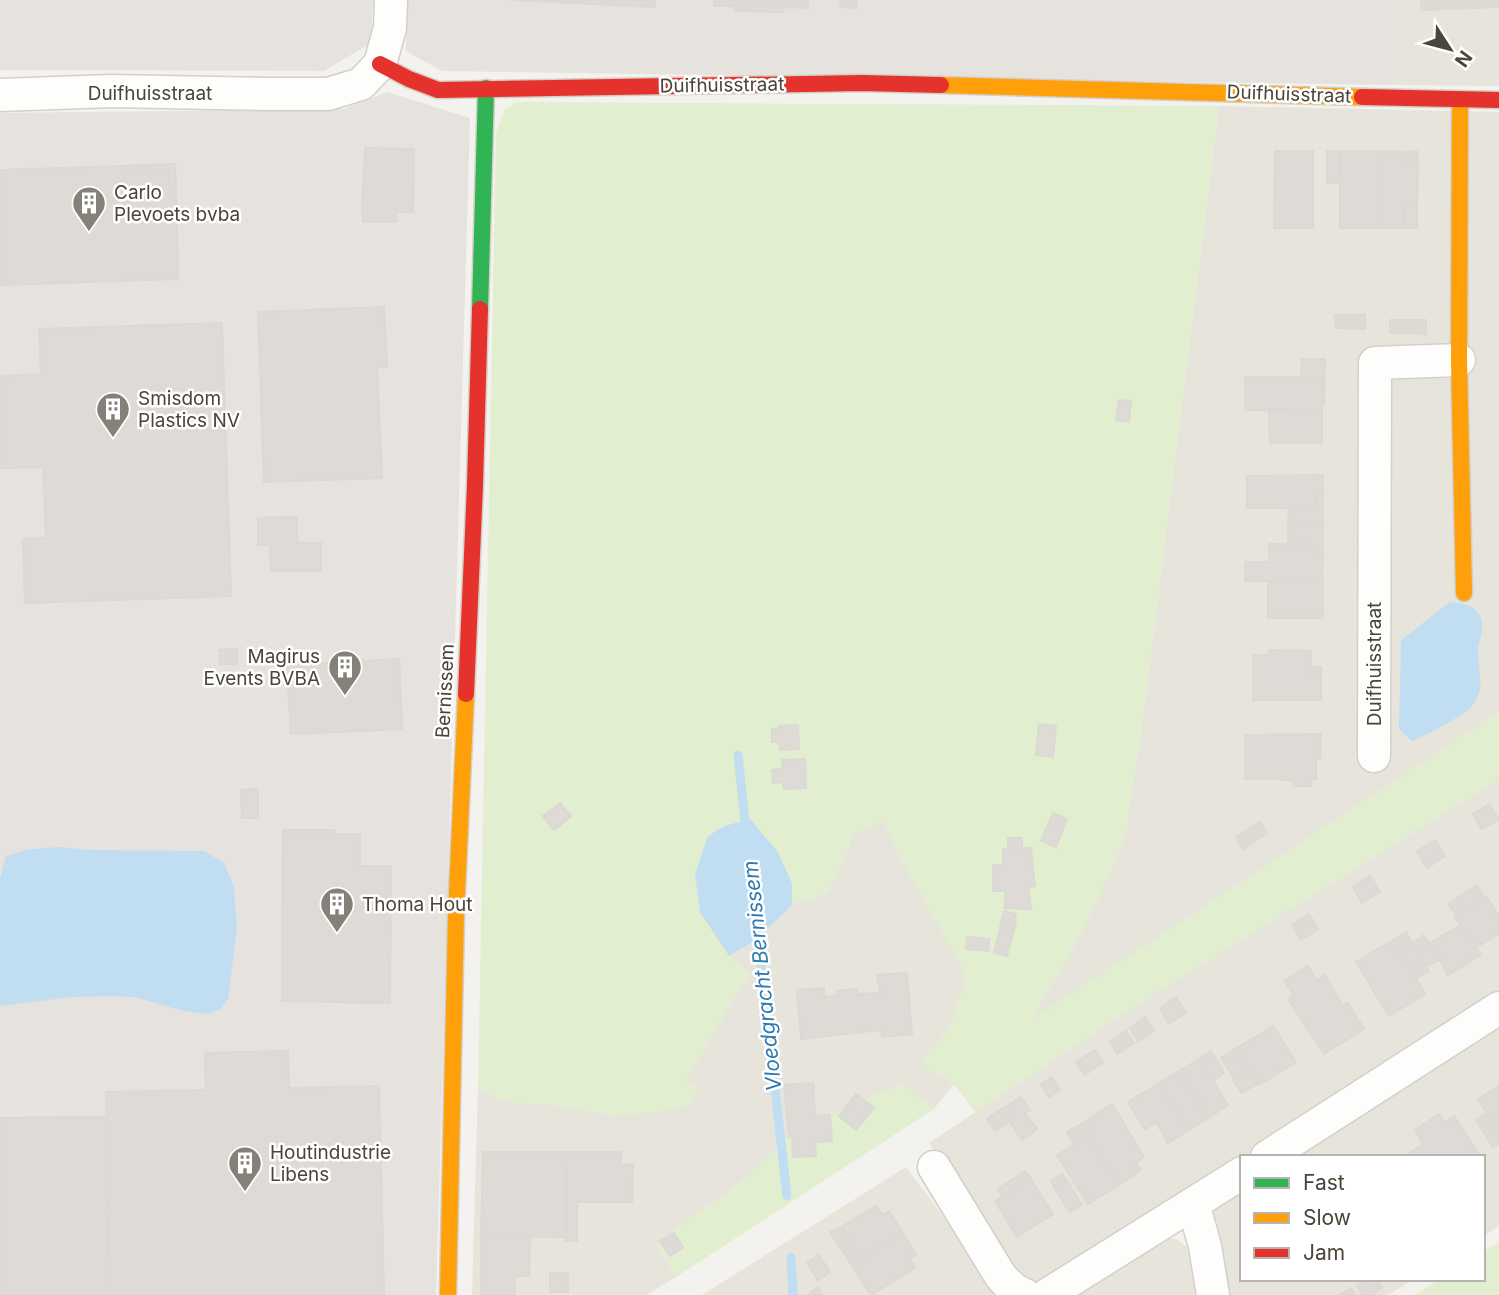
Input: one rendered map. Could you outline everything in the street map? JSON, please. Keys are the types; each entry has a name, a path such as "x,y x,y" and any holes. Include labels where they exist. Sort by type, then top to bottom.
{"street":[{"path":"380,64 390,28 391,0"},
{"name":"Duifhuisstraat","path":"0,95 111,91 328,94 361,84 380,64 438,90 862,83 1499,100"},
{"name":"Bernissem","path":"448,1295 456,914 475,485 486,88"},
{"path":"1460,100 1459,360 1464,593"},
{"name":"Duifhuisstraat","path":"1374,756 1375,363 1459,360"},
{"path":"1270,1155 1499,1008"},
{"path":"934,1167 1000,1275 1009,1286 1025,1295"},
{"path":"1047,1295 1240,1174"},
{"path":"1194,1204 1205,1246 1213,1295"}],"shaded area":[{"path":"0,0 373,0 371,43 324,71 0,70"},
{"path":"408,0 1391,0 1396,85 442,71 406,51"},
{"path":"1391,0 1499,0 1499,86 1396,85"},
{"path":"387,92 470,118 436,1295 0,1295 0,113 344,109"},
{"path":"1219,106 1499,112 1499,712 1030,1022 1077,941 1113,867 1126,829 1143,717"},
{"path":"1499,779 1499,997 1250,1155 1240,1155 1240,1161 1037,1285 1013,1274 929,1143 1119,1016"},
{"path":"883,821 967,975 950,1027 921,1063 954,1084 934,1109 901,1085 851,1105 799,1131 729,1192 657,1245 676,1277 646,1295 472,1295 478,1086 501,1101 572,1107 609,1115 685,1082 750,974 729,956 755,941 792,905 828,893 853,833"},
{"path":"1499,1027 1499,1226 1485,1235 1485,1155 1296,1155"},
{"path":"906,1167 1003,1295 702,1295"},
{"path":"1240,1190 1240,1281 1411,1281 1388,1295 1227,1295 1213,1207"},
{"path":"1166,1238 1176,1239 1187,1247 1198,1295 1069,1295"}],"green space":[{"path":"517,102 1219,106 1143,717 1126,829 1113,867 1077,941 1031,1020 1499,712 1499,779 1119,1016 975,1112 954,1084 921,1063 950,1027 966,975 883,822 853,833 828,893 792,905 792,883 778,852 750,819 724,826 708,836 729,956 750,973 686,1081 698,1088 688,1105 657,1113 609,1115 572,1107 501,1101 478,1086 496,132 505,109"},
{"path":"901,1085 934,1109 676,1277 657,1245 729,1192 799,1131 851,1105"},
{"path":"1499,1242 1499,1295 1415,1295 1437,1281 1485,1281 1485,1251"}],"water":[{"path":"1450,602 1470,606 1481,619 1479,692 1473,705 1463,714 1412,741 1399,729 1401,640"},
{"path":"750,819 778,852 792,883 792,905 755,941 729,956 700,912 695,874 708,836 724,826"},
{"path":"58,847 204,851 224,863 234,887 237,929 228,999 221,1009 208,1014 184,1011 134,997 108,996 72,997 0,1006 0,879 6,856 26,850"}],"building":[{"path":"510,0 655,0 655,7"},
{"path":"715,0 808,0 808,8 784,7 783,12 734,11 734,6 714,6"},
{"path":"841,0 857,0 856,8 840,7"},
{"path":"1421,0 1499,0 1499,7 1422,10"},
{"path":"365,148 414,149 413,212 396,212 396,222 363,222"},
{"path":"1275,151 1313,151 1313,228 1274,228"},
{"path":"1327,151 1340,151 1340,183 1327,183"},
{"path":"1340,151 1379,151 1379,228 1340,228"},
{"path":"1379,151 1402,152 1401,166 1418,166 1417,206 1404,206 1404,228 1379,228"},
{"path":"1417,151 1418,166 1401,166 1402,152"},
{"path":"175,164 176,187 169,187 169,171 147,172 146,165"},
{"path":"146,165 147,172 121,173 121,166"},
{"name":"Carlo Plevoets bvba","path":"121,166 121,173 169,171 169,187 176,187 178,279 0,285 0,170"},
{"path":"1404,206 1417,206 1417,228 1404,228"},
{"path":"384,307 387,366 377,367 382,478 264,482 258,312"},
{"path":"1335,315 1343,315 1343,328 1336,328"},
{"path":"1343,315 1365,315 1365,329 1343,328"},
{"path":"1390,320 1409,320 1409,333 1390,333"},
{"path":"1409,320 1426,320 1426,334 1409,333"},
{"name":"Smisdom Plastics NV","path":"222,323 231,596 25,603 23,539 46,538 43,467 0,468 0,376 41,374 39,329"},
{"path":"1302,359 1325,359 1324,404 1322,377 1301,377"},
{"path":"1245,377 1322,377 1322,410 1245,410"},
{"path":"1119,400 1131,401 1129,422 1116,420"},
{"path":"1269,409 1322,410 1322,443 1270,443"},
{"path":"1323,475 1323,489 1316,489 1316,508 1247,508 1247,476"},
{"path":"1316,489 1323,489 1323,526 1288,526 1289,508 1316,508"},
{"path":"297,517 297,543 321,543 321,571 271,571 270,545 258,545 258,518"},
{"path":"1288,526 1323,526 1323,559 1318,559 1319,545 1288,545"},
{"path":"1269,544 1319,545 1318,559 1323,559 1323,582 1245,581 1245,562 1269,562"},
{"path":"1268,581 1323,582 1323,613 1268,612"},
{"path":"1268,612 1323,613 1323,618 1268,618"},
{"path":"237,649 237,664 220,664 219,650"},
{"path":"1269,650 1311,651 1310,675 1321,674 1321,700 1253,700 1253,655 1268,655"},
{"name":"Magirus Events BVBA","path":"399,659 402,729 291,734 287,665"},
{"path":"1311,667 1321,667 1321,674 1310,675"},
{"path":"1039,724 1056,726 1053,757 1036,755"},
{"path":"798,725 799,749 780,750 779,742 772,742 772,729"},
{"path":"1321,734 1320,759 1316,759 1316,779 1310,779 1311,786 1293,786 1293,780 1279,778 1245,779 1245,735"},
{"path":"805,759 806,788 784,789 783,782 773,783 772,770 783,769 782,760"},
{"path":"258,789 258,818 242,818 241,790"},
{"path":"560,803 571,816 554,830 543,816"},
{"path":"1489,804 1499,819 1482,829 1473,814"},
{"path":"1053,813 1067,819 1056,847 1041,841"},
{"path":"1260,822 1267,833 1243,849 1236,837"},
{"path":"283,830 334,830 334,834 283,834"},
{"name":"Thoma Hout","path":"283,834 360,834 360,866 391,866 390,1003 282,1001"},
{"path":"1008,838 1022,838 1022,848 1031,848 1035,886 1028,887 1031,909 1005,908 1005,891 993,891 993,865 1003,865 1003,849 1008,850"},
{"path":"1435,840 1445,856 1427,868 1417,851"},
{"path":"1370,876 1380,892 1362,903 1353,887"},
{"path":"1477,885 1485,898 1457,916 1448,904"},
{"path":"1487,897 1499,916 1499,933 1476,948 1455,917"},
{"path":"1004,911 1016,914 1007,956 994,953"},
{"path":"1309,914 1318,929 1301,940 1292,925"},
{"path":"1460,925 1481,955 1448,975 1430,943"},
{"path":"1406,932 1429,971 1416,978 1393,940"},
{"path":"1424,935 1439,959 1427,967 1412,944"},
{"path":"967,937 989,939 988,951 966,949"},
{"path":"1393,940 1425,994 1389,1016 1356,962"},
{"path":"1308,966 1316,980 1325,975 1343,1006 1348,1003 1364,1029 1324,1054 1288,999 1294,995 1284,981"},
{"path":"907,973 912,1034 882,1037 881,1030 801,1039 797,990 824,988 824,997 837,998 837,991 857,989 858,996 880,993 877,975"},
{"path":"1176,997 1186,1013 1169,1024 1160,1009"},
{"path":"1145,1017 1154,1031 1138,1041 1130,1028"},
{"path":"1273,1026 1296,1062 1259,1085 1235,1049"},
{"path":"1126,1031 1134,1043 1117,1054 1110,1042"},
{"path":"1235,1049 1249,1070 1235,1079 1221,1058"},
{"path":"1095,1050 1103,1062 1085,1075 1076,1062"},
{"name":"Houtindustrie Libens","path":"288,1051 289,1088 379,1086 384,1295 109,1295 106,1092 206,1090 205,1053"},
{"path":"1211,1051 1224,1073 1213,1081 1199,1059"},
{"path":"1199,1059 1228,1105 1208,1118 1179,1071"},
{"path":"1249,1070 1258,1083 1242,1093 1233,1080"},
{"path":"1179,1071 1208,1118 1189,1130 1159,1083"},
{"path":"1052,1077 1060,1090 1049,1097 1041,1084"},
{"path":"813,1083 815,1116 830,1115 832,1141 815,1142 816,1156 793,1157 784,1085"},
{"path":"1159,1083 1189,1130 1168,1143 1156,1122 1145,1129 1128,1102"},
{"path":"1499,1086 1499,1132 1478,1099"},
{"path":"856,1094 874,1108 856,1130 839,1116"},
{"path":"1021,1097 1030,1110 1025,1113 1037,1129 1022,1140 1002,1109"},
{"path":"1112,1104 1144,1157 1136,1163 1141,1170 1119,1185 1081,1124"},
{"path":"1002,1109 1010,1121 995,1131 987,1119"},
{"path":"1487,1113 1499,1132 1499,1144 1493,1147 1476,1120"},
{"path":"1439,1114 1445,1122 1454,1116 1476,1150 1468,1155 1410,1155 1409,1153 1423,1144 1415,1130"},
{"path":"106,1117 109,1295 0,1295 0,1118"},
{"path":"1081,1124 1119,1185 1088,1204 1057,1155 1074,1145 1067,1132"},
{"path":"483,1152 567,1152 567,1237 481,1236"},
{"path":"567,1152 621,1152 621,1165 633,1164 632,1202 577,1202 577,1241 566,1241"},
{"path":"1025,1171 1030,1178 1002,1196 998,1189"},
{"path":"1062,1174 1067,1181 1055,1189 1051,1181"},
{"path":"1030,1178 1053,1214 1017,1237 995,1201"},
{"path":"1067,1181 1082,1205 1070,1212 1055,1189"},
{"path":"876,1206 882,1215 889,1211 903,1233 861,1259 841,1227"},
{"path":"841,1227 861,1259 851,1264 830,1232"},
{"path":"674,1233 683,1247 670,1256 660,1241"},
{"path":"903,1233 916,1255 910,1259 915,1268 871,1295 851,1264"},
{"path":"481,1236 530,1236 529,1276 515,1276 515,1295 481,1295"},
{"path":"819,1255 830,1272 818,1280 807,1263"},
{"path":"550,1273 568,1273 568,1292 550,1292"},
{"path":"1365,1281 1378,1281 1382,1288 1371,1295 1362,1295 1357,1286"},
{"path":"818,1287 823,1295 808,1295"},
{"path":"1351,1288 1356,1295 1339,1295"}],"waterway":[{"name":"Vloedgracht Bernissem","path":"738,755 746,830"},
{"name":"Vloedgracht Bernissem","path":"757,928 787,1196"},
{"name":"Vloedgracht Bernissem","path":"791,1257 793,1295"}],"traffic: fast":[{"path":"480,309 486,88"}],"traffic: slow":[{"path":"941,85 1362,97"},
{"path":"1460,100 1459,360 1464,593"},
{"path":"448,1295 456,914 466,694"}],"traffic: jam":[{"path":"380,64 438,90 862,83 941,85"},
{"path":"1362,97 1499,100"},
{"path":"466,694 480,309"}],"place":[{"name":"Carlo Plevoets bvba","path":"89,233"},
{"name":"Smisdom Plastics NV","path":"113,439"},
{"name":"Magirus Events BVBA","path":"345,697"},
{"name":"Thoma Hout","path":"337,934"},
{"name":"Houtindustrie Libens","path":"245,1193"}]}
